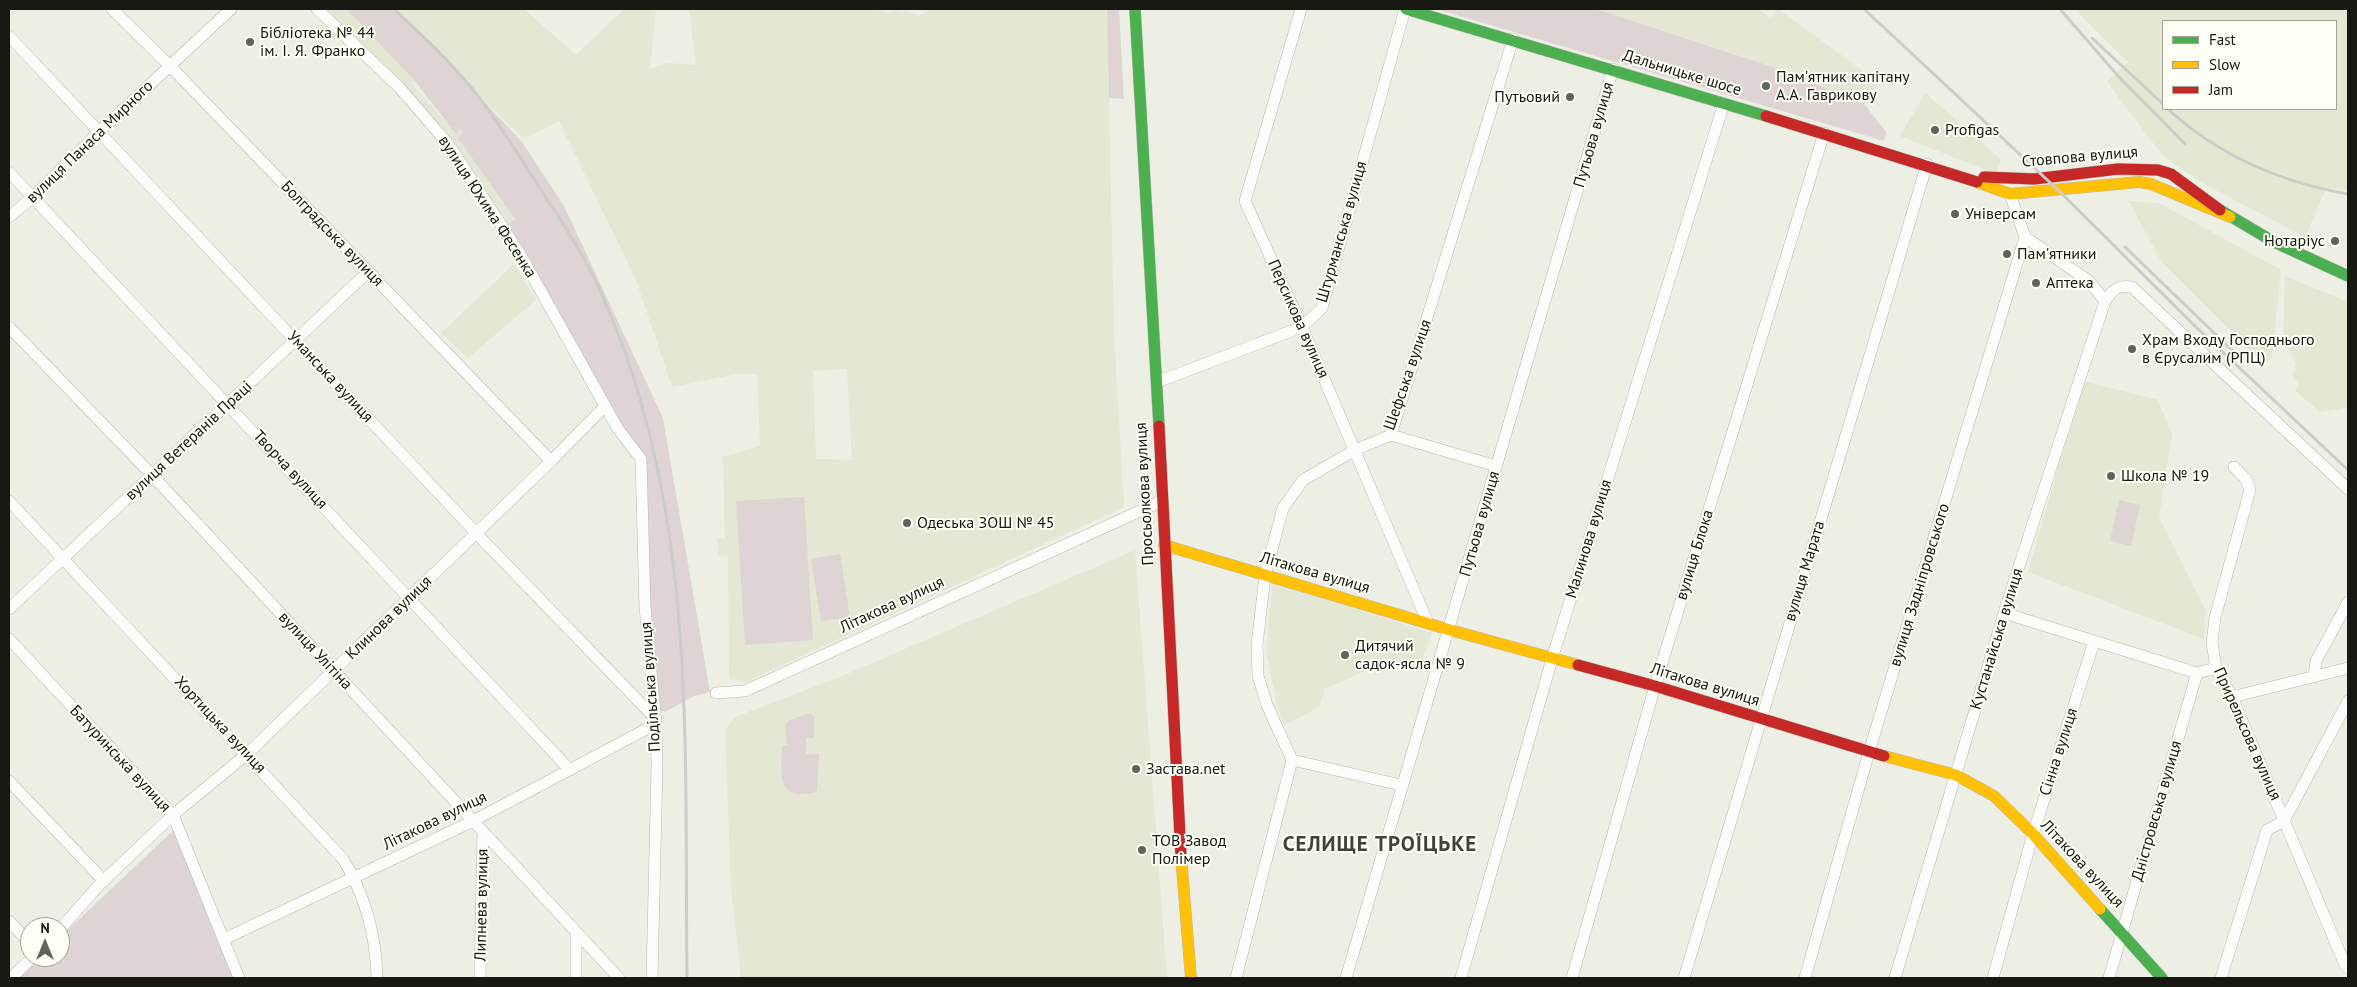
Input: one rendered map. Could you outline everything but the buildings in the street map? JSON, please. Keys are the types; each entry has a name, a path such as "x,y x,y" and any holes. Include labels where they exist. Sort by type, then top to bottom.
{"street":[{"name":"Болградська вулиця","path":"112,9 170,66 551,461"},
{"name":"вулиця Панаса Мирного","path":"9,217 33,197 99,132 231,9"},
{"name":"вулиця Юхима Фесенка","path":"317,9 400,88 449,145 520,254 606,406"},
{"name":"Просьолкова вулиця","path":"1135,9 1157,382 1184,908 1191,978"},
{"name":"Персикова вулиця","path":"1301,9 1245,201 1302,327 1428,623"},
{"name":"Штурманська вулиця","path":"1157,382 1302,327 1322,308 1406,9"},
{"name":"Дальницьке шосе","path":"1406,9 1513,39 1948,170"},
{"name":"Уманська вулиця","path":"9,36 654,720"},
{"name":"Шефська вулиця","path":"1292,760 1267,706 1258,676 1256,645 1265,576 1283,508 1303,480 1355,450 1391,435 1513,39"},
{"name":"Путьова вулиця","path":"1346,978 1401,785 1450,630 1496,466 1613,69"},
{"name":"Малинова вулиця","path":"1461,978 1552,658 1724,102"},
{"name":"вулиця Блока","path":"1572,978 1654,686 1824,133"},
{"name":"вулиця Марата","path":"1684,978 1927,164"},
{"name":"Стовпова вулиця","path":"1948,170 2000,180 2018,180 2063,177 2138,167 2155,169 2171,174 2230,217 2274,242 2348,276"},
{"path":"1948,170 2010,194 2025,237 2089,281 2105,301 2115,289 2127,286 2133,288 2348,488"},
{"name":"Творча вулиця","path":"9,172 570,770"},
{"name":"Стовпова вулиця","path":"2010,194 2124,182 2151,184 2230,217"},
{"name":"вулиця Задніпровського","path":"1805,978 1870,752 2025,237"},
{"name":"вулиця Ветеранів Праці","path":"9,610 368,272"},
{"name":"Кустанайська вулиця","path":"1895,978 2004,613 2105,301"},
{"name":"вулиця Улітіна","path":"9,327 152,475 619,978"},
{"name":"Клинова вулиця","path":"70,918 104,881 172,815 247,754 606,406"},
{"name":"Подільська вулиця","path":"606,406 618,429 641,459 645,607 654,720 656,776 652,978"},
{"path":"1391,435 1496,466"},
{"name":"Прирельсова вулиця","path":"2234,468 2246,479 2250,490 2216,618 2212,643 2216,668 2232,697 2345,965 2348,968"},
{"name":"Хортицька вулиця","path":"9,501 343,858 354,878 373,932 377,978"},
{"name":"Літакова вулиця","path":"716,693 745,691 1162,501"},
{"name":"Літакова вулиця","path":"1164,545 1450,630 1654,686 1870,752 1956,775 1994,796 2033,834 2123,932 2162,978"},
{"path":"2314,677 2316,661 2348,602"},
{"path":"2004,613 2197,673 2216,668"},
{"name":"Батуринська вулиця","path":"9,639 172,815 239,978"},
{"name":"Сінна вулиця","path":"1993,978 2033,834 2094,642"},
{"path":"2232,697 2348,668"},
{"name":"Дністровська вулиця","path":"2109,978 2197,673"},
{"path":"2221,978 2267,830 2284,820 2348,701"},
{"name":"Літакова вулиця","path":"224,939 473,821 570,770 654,720"},
{"path":"1236,978 1292,760 1401,785"},
{"path":"9,781 104,881"},
{"name":"Липнева вулиця","path":"480,978 483,832"},
{"path":"9,921 20,933"},
{"path":"576,932 576,978"},
{"path":"11,978 23,967"}],"shaded area":[{"path":"322,9 346,9 415,81 411,83 456,133 460,129 463,132 459,138 515,219 505,226 462,156"},
{"path":"346,9 393,9 419,32 522,142 564,206 663,418 710,692 694,696 665,712 656,708 642,457 626,439 505,226 515,219 458,138 463,132 460,129 456,134 415,81"},
{"path":"389,9 524,9 576,55 624,9 656,9 650,69 667,63 696,65 689,9 872,9 890,14 896,10 921,15 930,9 1107,9 1114,332 1124,507 746,682 729,679 728,557 719,556 717,539 725,539 723,457 760,446 757,374 736,374 672,387 636,280 559,121 524,139","holes":["847,369 852,460 816,459 813,371 811,371"]},
{"path":"1107,9 1119,9 1124,99 1109,98"},
{"path":"1436,9 1596,9 1785,71 1865,105 1886,132 1884,141"},
{"path":"1596,9 1758,9 1771,18 1776,9 1779,9 1879,83 1865,105 1785,71"},
{"path":"2074,9 2348,9 2348,190 2326,188 2305,237 2202,183 2163,156 2107,82 2128,62"},
{"name":"Profigas","path":"1925,93 2001,159 1996,174 1900,136"},
{"path":"2129,201 2159,203 2281,270 2272,358 2264,364 2161,261"},
{"path":"514,264 536,300 468,358 441,333"},
{"path":"2285,276 2348,302 2348,407 2320,412 2295,391 2299,384 2293,375 2296,363 2283,339"},
{"name":"Школа № 19","path":"2083,381 2158,400 2172,435 2159,517 2205,609 2204,639 2028,572"},
{"path":"804,497 813,640 745,645 736,501"},
{"path":"2119,500 2140,505 2131,546 2110,541"},
{"path":"1135,550 1167,978 741,978 731,889 725,730 735,717 840,677"},
{"path":"840,554 850,617 821,621 811,559"},
{"name":"Дитячий садок-ясла № 9","path":"1273,583 1432,633 1418,669 1390,660 1325,689 1319,707 1284,725 1277,706 1266,650"},
{"path":"811,714 814,717 814,738 806,738 806,754 819,754 817,791 801,794 787,790 784,784 781,770 782,746 787,745 785,725 790,720"},
{"path":"179,825 236,978 16,978 28,967 70,967 70,928"}],"railway":[{"path":"394,9 469,84 509,139 587,264 601,293 633,374 655,458 670,543 680,630 686,804 687,978"},
{"path":"1864,9 2058,190 2195,326 2348,470"},
{"path":"2060,9 2118,76 2185,144"},
{"path":"2092,38 2162,103"},
{"path":"2169,110 2208,140 2252,165 2298,182 2348,194"},
{"path":"2125,247 2240,358"}],"traffic: fast":[{"path":"1135,9 1159,426"},
{"path":"1406,9 1766,116"},
{"path":"2220,210 2274,242 2348,276"},
{"path":"2100,909 2162,978"}],"traffic: slow":[{"path":"1977,182 2010,194 2139,182 2151,184 2230,217"},
{"path":"1164,545 1450,630 1578,665"},
{"path":"1884,756 1956,775 1994,796 2033,834 2100,909"},
{"path":"1181,856 1191,978"}],"traffic: jam":[{"path":"1766,116 1977,182"},
{"path":"1984,177 2034,179 2118,169 2158,170 2171,174 2220,210"},
{"path":"1159,426 1181,856"},
{"path":"1578,665 1655,686 1884,756"}],"place":[{"name":"Бібліотека № 44 ім. І. Я. Франко","path":"250,42"},
{"name":"Пам'ятник капітану А.А. Гаврикову","path":"1766,86"},
{"name":"Путьовий","path":"1570,97"},
{"name":"Profigas","path":"1935,130"},
{"name":"Універсам","path":"1955,214"},
{"name":"Нотаріус","path":"2335,241"},
{"name":"Пам'ятники","path":"2007,254"},
{"name":"Аптека","path":"2036,283"},
{"name":"Храм Входу Господнього в Єрусалим (РПЦ)","path":"2132,349"},
{"name":"Школа № 19","path":"2111,476"},
{"name":"Одеська ЗОШ № 45","path":"907,523"},
{"name":"Дитячий садок-ясла № 9","path":"1345,655"},
{"name":"Застава.net","path":"1136,769"},
{"name":"ТОВ Завод Полімер","path":"1142,850"}],"district":[{"name":"СЕЛИЩЕ ТРОЇЦЬКЕ","path":"1380,845"}]}
